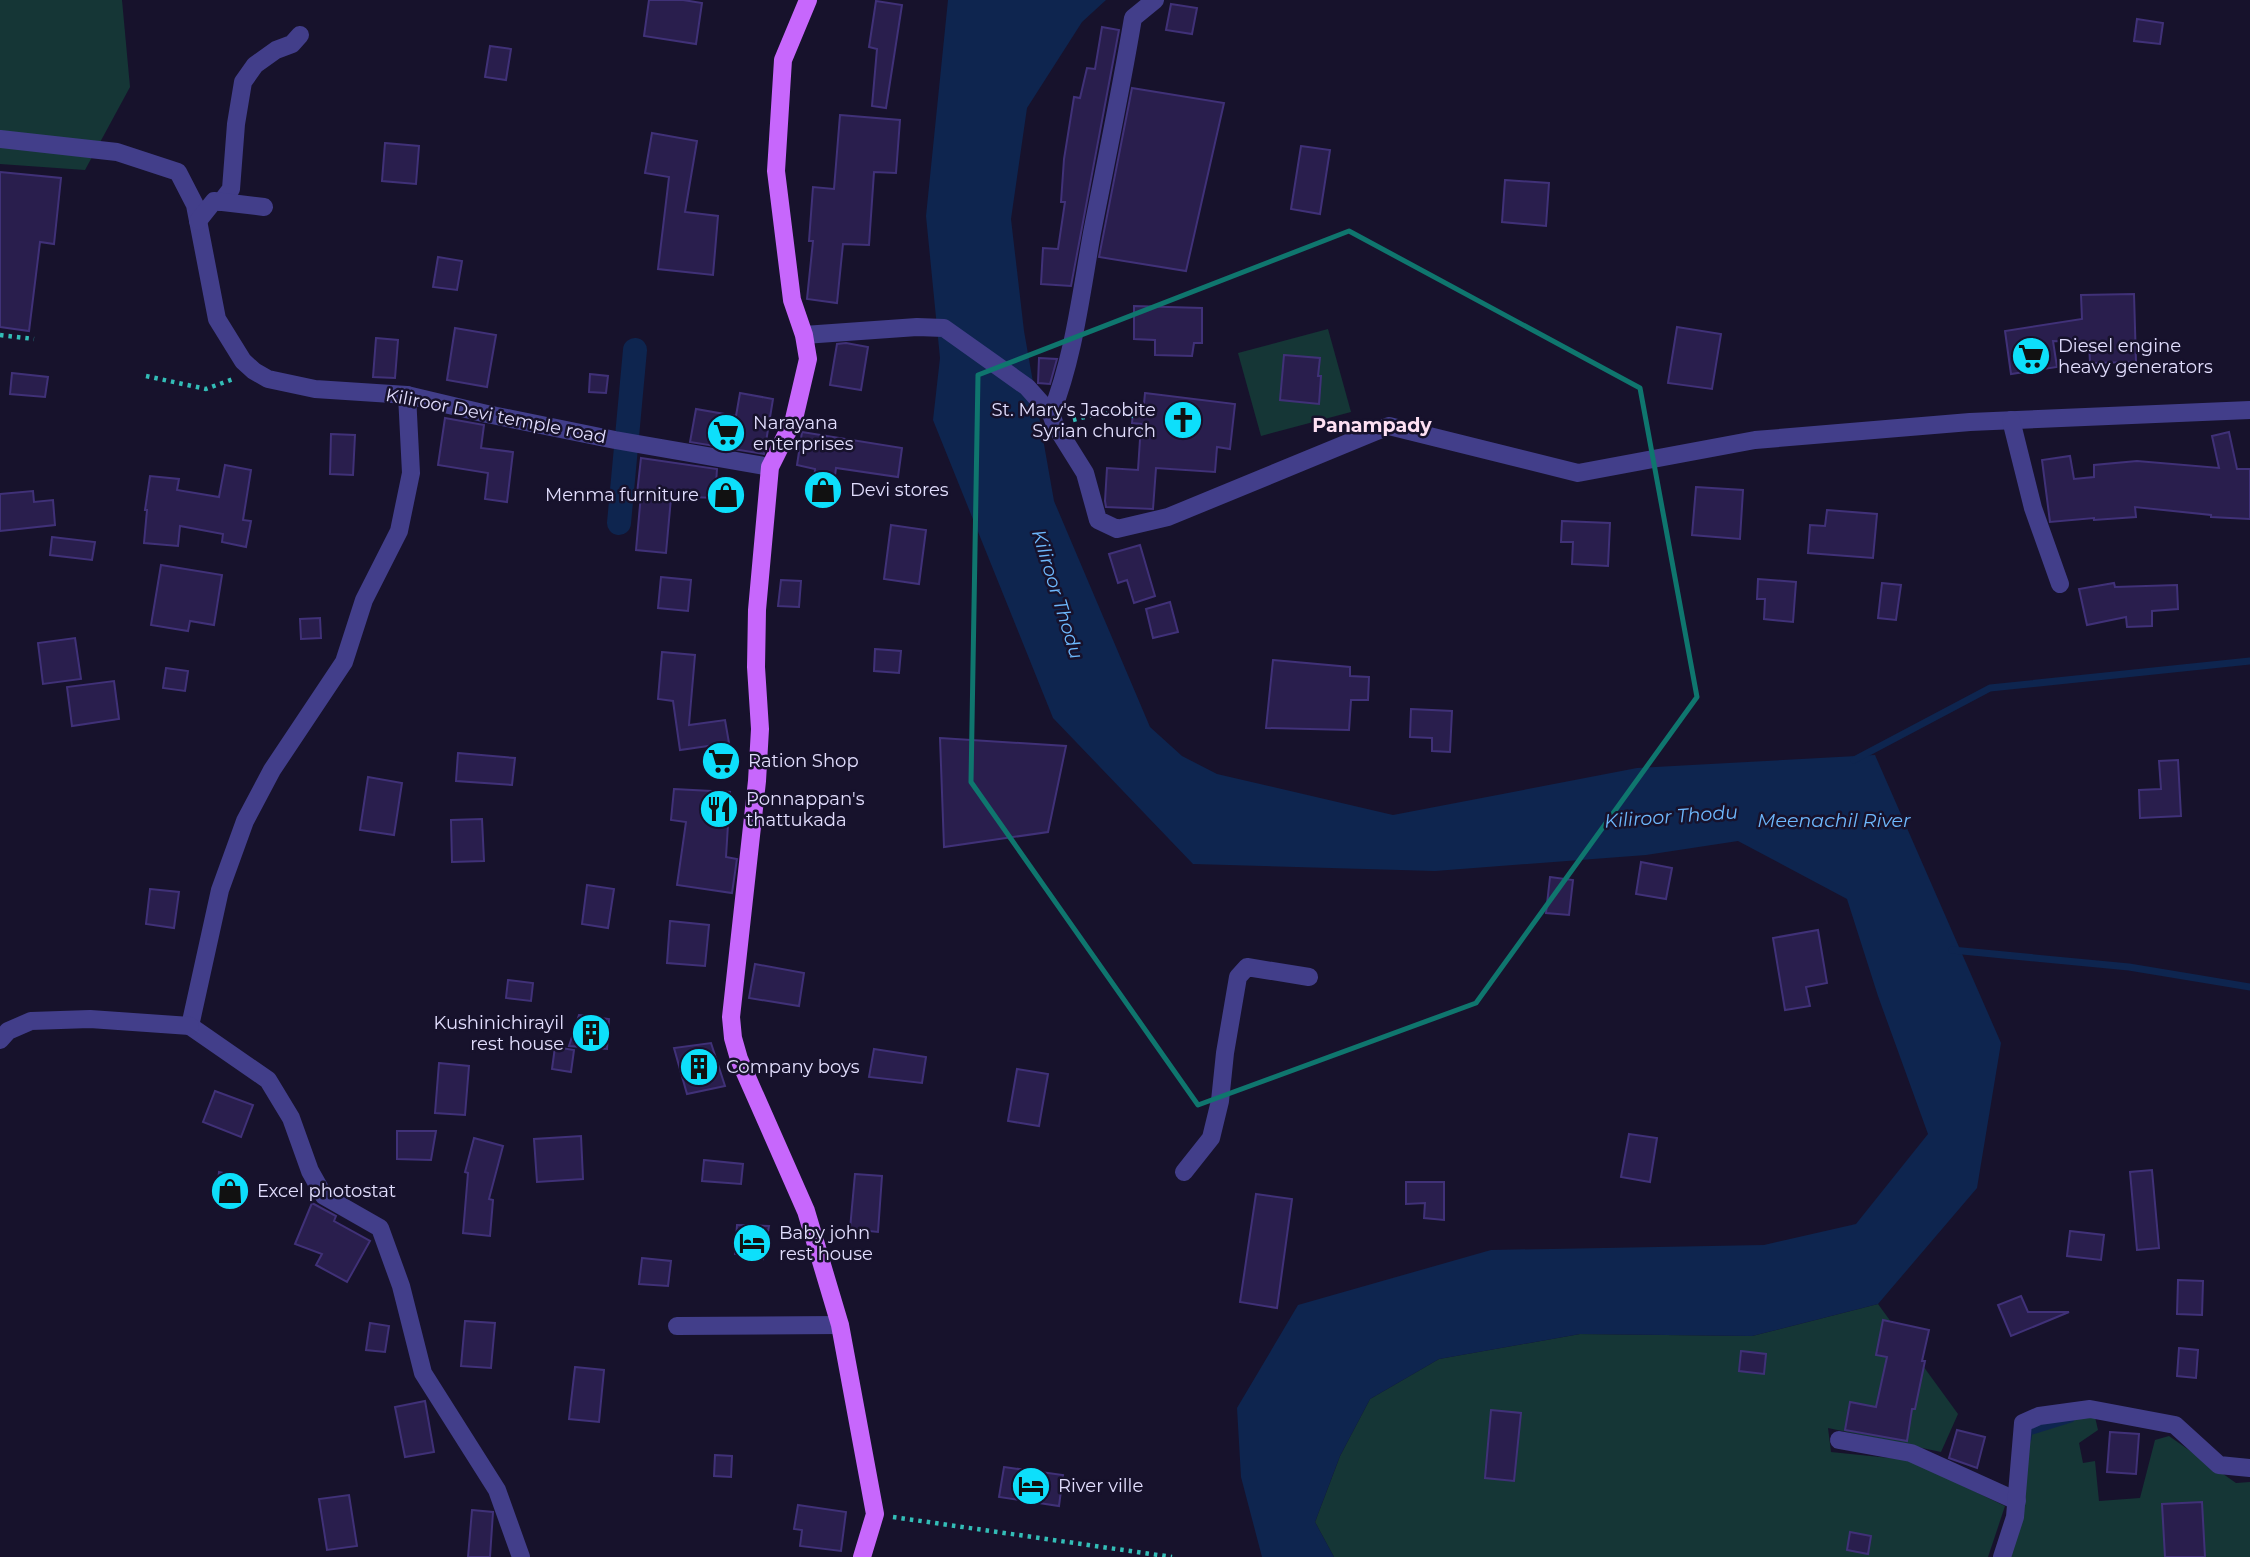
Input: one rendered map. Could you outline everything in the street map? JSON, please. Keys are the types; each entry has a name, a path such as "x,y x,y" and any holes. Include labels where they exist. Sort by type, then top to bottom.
{"main road":[{"path":"808,0 783,60 776,171 792,300 804,335 808,359 794,419 770,467 757,610 756,667 760,729 757,780 731,1017 739,1059 806,1211 841,1325 875,1514 862,1557"}],"street":[{"path":"1049,415 1059,396 1072,344 1133,18 1154,0"},
{"path":"221,202 232,189 236,124 243,82 255,65 276,50 292,44 300,35"},
{"path":"0,139 117,152 178,172 195,205 217,319 243,361 254,371"},
{"path":"198,221 214,201 264,207"},
{"path":"804,335 917,327 944,328 1027,387 1049,415 1085,473 1098,520 1117,529 1168,517 1388,426 1578,473 1755,440 2011,420 2250,410"},
{"name":"Kiliroor Devi temple road","path":"254,371 268,379 315,389 407,395 615,440 770,467"},
{"path":"190,1026 220,890 245,821 272,770 344,662 364,600 398,531 411,473 407,395"},
{"path":"2011,420 2033,508 2060,584"},
{"path":"1184,1172 1210,1138 1220,1101 1238,978 1247,967 1309,977"},
{"path":"0,1040 8,1031 31,1021 90,1019 190,1026 268,1080 291,1118 310,1171 324,1196 380,1228 401,1286 423,1373 497,1490 521,1557"},
{"path":"677,1326 841,1325"},
{"path":"2002,1557 2015,1517 2023,1423 2039,1416 2090,1409 2175,1425 2219,1465 2250,1468"},
{"path":"1839,1440 1910,1453 2017,1502"}],"path":[{"path":"0,335 34,339"},
{"path":"146,376 206,389 254,371"},
{"path":"1049,415 1101,412 1133,416"},
{"path":"875,1514 1172,1557"}],"highlighted area":[{"path":"1349,231 1640,388 1697,697 1476,1003 1198,1105 971,782 978,375"}],"green space":[{"path":"0,0 122,0 130,87 85,170 0,164"},
{"path":"1328,329 1351,412 1261,436 1238,353"},
{"path":"1878,1304 1958,1414 1941,1452 1828,1428 1831,1452 1909,1460 2005,1506 1988,1557 1334,1557 1315,1522 1340,1456 1370,1399 1439,1359 1580,1334 1752,1336"},
{"path":"2081,1414 2095,1417 2098,1430 2079,1443 2083,1463 2095,1461 2099,1501 2140,1498 2155,1440 2169,1436 2236,1483 2250,1482 2250,1557 2007,1557 2027,1428"}],"water":[{"name":"Meenachil River","path":"948,0 1106,0 1082,22 1027,108 1011,219 1024,331 1054,501 1150,727 1182,756 1217,774 1393,815 1637,768 1875,755 2001,1043 1977,1188 1878,1304 1752,1336 1580,1334 1439,1359 1370,1399 1340,1456 1315,1522 1334,1557 1262,1557 1241,1477 1237,1408 1298,1305 1491,1250 1764,1245 1856,1224 1928,1134 1878,996 1847,899 1738,841 1646,855 1435,871 1193,864 1053,718 933,420 940,358 926,216"}],"building":[{"path":"649,0 702,3 696,44 644,36"},
{"path":"876,1 902,5 886,108 872,106 877,49 869,47"},
{"path":"1171,4 1197,8 1192,34 1166,30"},
{"path":"2137,19 2163,23 2160,44 2134,41"},
{"path":"1102,27 1119,30 1071,286 1041,284 1043,248 1058,249 1065,202 1061,202 1064,159 1074,97 1080,98 1087,68 1095,69"},
{"path":"490,46 511,49 506,80 485,77"},
{"path":"1132,88 1224,103 1186,271 1099,257"},
{"path":"840,115 900,120 896,173 874,172 869,245 843,244 837,303 807,299 813,241 809,241 813,187 834,189"},
{"path":"652,133 697,141 685,212 718,216 713,275 658,269 669,177 645,173"},
{"path":"385,143 419,146 416,184 382,181"},
{"path":"1301,146 1330,150 1320,214 1291,209"},
{"path":"0,172 61,178 54,244 40,242 29,331 0,327"},
{"path":"1505,180 1549,183 1546,226 1502,222"},
{"path":"438,257 462,261 457,290 433,287"},
{"path":"2134,294 2136,362 2090,363 2089,342 2053,341 2057,367 2011,374 2005,331 2082,319 2081,295"},
{"path":"1134,306 1202,308 1202,343 1194,343 1192,356 1155,355 1155,340 1134,339"},
{"path":"1677,327 1721,334 1712,389 1668,383"},
{"path":"455,328 496,335 487,387 447,380"},
{"path":"376,338 398,340 395,378 373,377"},
{"path":"837,344 868,347 861,390 830,385"},
{"path":"1284,355 1320,358 1319,404 1280,400"},
{"path":"1039,358 1057,359 1050,384 1038,383"},
{"path":"12,373 48,377 45,397 10,394"},
{"path":"590,374 608,376 606,393 589,392"},
{"path":"740,393 773,399 764,454 690,442 696,409 736,416"},
{"path":"1145,393 1235,404 1230,449 1217,447 1215,472 1156,468 1153,509 1106,507 1107,468 1138,470 1141,424 1132,423 1134,403 1144,404"},
{"path":"445,418 484,425 481,448 513,452 507,502 485,499 488,473 438,465"},
{"path":"802,432 902,448 898,477 836,468 832,500 813,498 815,469 797,465"},
{"path":"2229,432 2237,469 2250,469 2250,519 2135,507 2136,517 2050,522 2042,460 2070,456 2074,479 2094,477 2094,465 2137,461 2219,468 2212,436"},
{"path":"331,434 355,435 353,475 330,474"},
{"path":"641,458 717,469 715,498 671,498 666,553 636,550"},
{"path":"225,465 251,470 243,520 251,521 246,547 222,542 223,534 180,526 178,546 144,543 150,476 179,479 177,490 219,497"},
{"path":"1696,487 1743,490 1740,539 1692,535"},
{"path":"33,491 34,502 53,500 55,525 0,531 0,494"},
{"path":"1827,510 1877,514 1873,558 1808,553 1810,525 1825,526"},
{"path":"1562,521 1610,523 1608,566 1572,564 1573,542 1561,542"},
{"path":"891,525 926,530 919,584 884,579"},
{"path":"52,537 95,542 92,560 50,555"},
{"path":"1140,545 1155,596 1134,603 1127,580 1118,583 1109,554"},
{"path":"161,565 222,575 214,625 190,621 188,631 151,625"},
{"path":"661,577 691,580 688,611 658,608"},
{"path":"1758,579 1796,582 1793,622 1764,619 1765,599 1757,599"},
{"path":"781,580 801,581 799,607 778,606"},
{"path":"1882,583 1901,585 1896,620 1878,618"},
{"path":"2114,583 2115,587 2177,585 2178,609 2152,611 2152,626 2127,627 2126,617 2087,625 2079,589"},
{"path":"1170,602 1178,632 1153,638 1146,609"},
{"path":"320,618 321,638 301,639 300,619"},
{"path":"75,638 81,679 43,684 38,643"},
{"path":"875,649 901,651 899,673 874,671"},
{"path":"662,652 695,655 689,725 725,720 729,743 680,750 673,701 658,699"},
{"path":"1273,660 1350,667 1350,676 1369,677 1368,700 1351,700 1349,730 1266,728"},
{"path":"166,668 188,671 185,691 163,688"},
{"path":"114,681 119,719 72,726 67,687"},
{"path":"1411,709 1452,711 1450,752 1432,751 1432,738 1410,737"},
{"path":"940,738 1066,746 1048,832 944,847"},
{"path":"458,753 515,758 512,785 456,781"},
{"path":"2178,760 2181,816 2140,818 2139,790 2161,789 2159,761"},
{"path":"368,777 402,783 394,835 360,830"},
{"path":"674,789 730,792 726,857 737,859 732,893 677,885 686,822 671,820"},
{"path":"482,819 484,861 452,862 451,820"},
{"path":"1641,862 1672,868 1666,899 1636,894"},
{"path":"1550,877 1573,880 1569,915 1546,913"},
{"path":"587,885 614,889 608,928 582,924"},
{"path":"150,889 179,892 174,928 146,924"},
{"path":"670,921 709,925 705,966 667,963"},
{"path":"1818,930 1827,983 1806,987 1810,1006 1785,1010 1773,938"},
{"path":"755,964 804,973 799,1006 749,998"},
{"path":"508,980 533,983 531,1001 506,998"},
{"name":"Kushinichirayil rest house","path":"579,1015 609,1019 607,1049 569,1046"},
{"name":"Company boys","path":"711,1043 725,1086 687,1094 674,1048"},
{"path":"555,1047 574,1050 571,1072 552,1069"},
{"path":"874,1049 926,1057 922,1083 869,1077"},
{"path":"439,1063 469,1066 465,1115 435,1113"},
{"path":"1017,1069 1048,1074 1039,1126 1008,1121"},
{"path":"215,1091 253,1105 241,1137 203,1122"},
{"path":"397,1131 436,1131 431,1160 397,1159"},
{"path":"1629,1134 1657,1138 1650,1182 1621,1177"},
{"path":"581,1136 583,1179 537,1182 534,1139"},
{"path":"474,1138 503,1146 489,1199 493,1200 490,1236 463,1233 468,1173 465,1172"},
{"path":"704,1160 743,1164 741,1184 702,1181"},
{"path":"2152,1170 2159,1248 2137,1250 2130,1172"},
{"name":"Excel photostat","path":"219,1172 244,1178 239,1208 216,1203"},
{"path":"855,1174 882,1176 878,1232 850,1229"},
{"path":"1406,1182 1444,1182 1444,1220 1424,1218 1425,1203 1406,1204"},
{"path":"1256,1194 1292,1199 1277,1308 1240,1302"},
{"path":"312,1203 336,1216 334,1221 370,1241 347,1282 316,1265 322,1254 295,1244"},
{"path":"737,1225 769,1226 763,1259 735,1254"},
{"path":"2070,1231 2104,1235 2101,1260 2067,1256"},
{"path":"642,1258 671,1261 668,1286 639,1284"},
{"path":"2178,1280 2203,1281 2202,1315 2177,1314"},
{"path":"2021,1296 2028,1312 2069,1312 2011,1336 1998,1305"},
{"path":"1883,1320 1929,1330 1922,1361 1925,1361 1915,1409 1912,1409 1907,1441 1845,1430 1850,1402 1876,1407 1887,1357 1876,1355"},
{"path":"465,1321 495,1323 491,1368 461,1366"},
{"path":"370,1323 389,1326 385,1352 366,1350"},
{"path":"2179,1348 2198,1350 2196,1378 2177,1376"},
{"path":"1741,1351 1766,1354 1764,1374 1739,1371"},
{"path":"575,1367 604,1370 599,1422 569,1419"},
{"path":"425,1401 434,1452 405,1457 395,1407"},
{"path":"1491,1410 1521,1413 1514,1481 1485,1478"},
{"path":"1957,1430 1985,1437 1977,1468 1949,1458"},
{"path":"2110,1432 2139,1434 2136,1474 2107,1472"},
{"path":"715,1455 732,1456 731,1477 714,1476"},
{"name":"River ville","path":"1004,1467 1063,1475 1059,1506 999,1497"},
{"path":"349,1495 357,1546 327,1550 319,1499"},
{"path":"2202,1502 2205,1557 2165,1557 2162,1504"},
{"path":"798,1505 846,1512 841,1551 800,1546 802,1530 794,1529"},
{"path":"472,1510 493,1512 490,1557 468,1557"},
{"path":"1850,1532 1871,1536 1868,1554 1847,1550"}],"waterway":[{"path":"619,523 635,350"},
{"path":"1854,760 1990,688 2250,661"},
{"path":"1952,950 2129,967 2250,987"},
{"path":"2028,1439 2029,1432 2071,1419"}],"place":[{"name":"Diesel engine heavy generators","path":"2031,356"},
{"name":"St. Mary's Jacobite Syrian church","path":"1183,420"},
{"name":"Narayana enterprises","path":"726,433"},
{"name":"Devi stores","path":"823,490"},
{"name":"Menma furniture","path":"726,495"},
{"name":"Ration Shop","path":"721,761"},
{"name":"Ponnappan's thattukada","path":"719,809"},
{"name":"Kushinichirayil rest house","path":"591,1033"},
{"name":"Company boys","path":"699,1067"},
{"name":"Excel photostat","path":"230,1191"},
{"name":"Baby john rest house","path":"752,1243"},
{"name":"River ville","path":"1031,1486"}],"district":[{"name":"Panampady","path":"1372,425"}],"water label":[{"name":"Kiliroor Thodu","path":"1058,594"},
{"name":"Kiliroor Thodu","path":"1671,816"}]}
